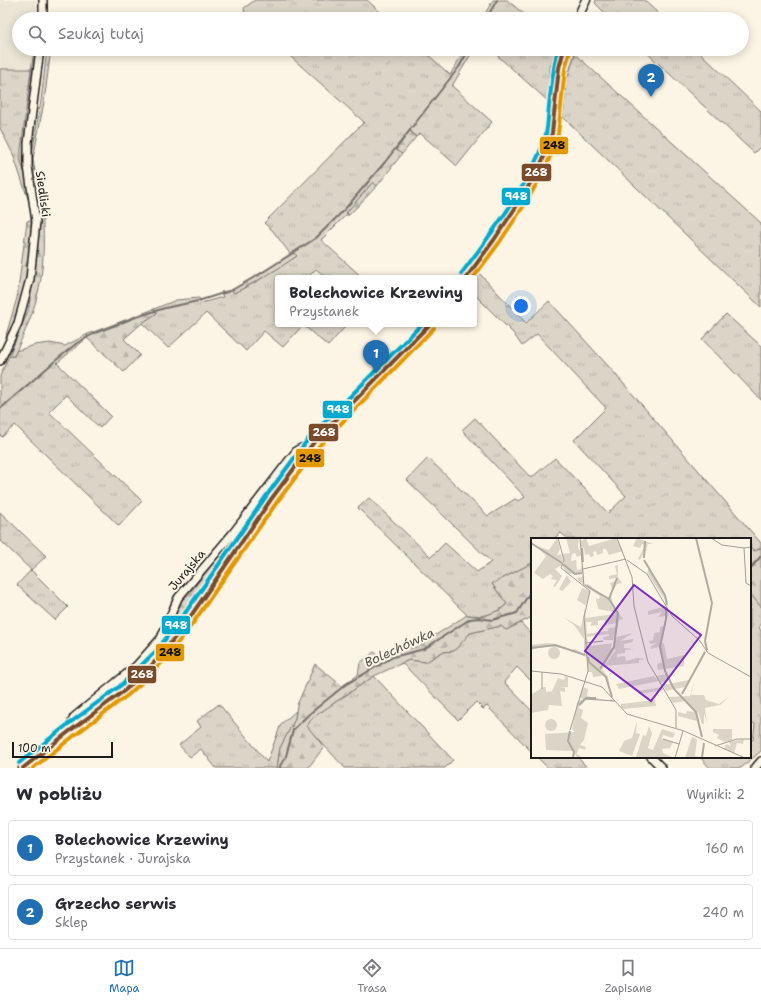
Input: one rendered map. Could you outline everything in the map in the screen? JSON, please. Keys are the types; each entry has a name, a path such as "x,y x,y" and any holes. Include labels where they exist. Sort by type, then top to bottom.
{"street":[{"path":"43,0 43,12"},
{"path":"580,12 586,0"},
{"name":"Siedliski","path":"0,361 18,323 30,279 36,222 28,166 28,143 39,56"},
{"path":"468,275 520,201 548,150 552,133 559,68 562,56"},
{"name":"Jurajska","path":"23,768 124,691 162,654 188,620 272,498 314,442 427,327"},
{"name":"Jurajska","path":"67,733 74,717 136,666 161,638 178,598 233,533 297,450 314,442"},
{"path":"652,758 662,768"},
{"path":"755,768 761,761"}],"shaded area":[{"path":"0,0 37,0 37,12 12,12 12,56 33,56 31,69 0,69"}],"green space":[{"path":"255,0 367,0 380,12 244,12 244,8"},
{"path":"493,0 507,0 522,12 486,12"},
{"path":"596,0 644,0 657,12 604,12 595,3"},
{"path":"33,56 37,56 24,148 26,175 21,161 21,149"},
{"path":"46,56 50,56 44,102 33,159 36,177 34,178 31,159 41,101"},
{"path":"290,56 430,56 450,75 461,56 470,56 452,86 492,122 457,166 420,133 416,137 411,131 396,149 402,154 377,186 373,182 346,213 349,215 346,215 321,240 360,275 323,275 316,269 310,275 275,275 275,327 301,327 283,347 264,331 246,351 206,313 168,348 142,323 157,313 154,309 176,300 199,298 201,303 223,297 221,292 232,290 234,293 256,282 297,256 294,253 291,255 273,231 264,223 364,122"},
{"path":"498,56 554,56 550,67 548,101"},
{"path":"570,56 574,56 567,79 563,117 559,113 564,77"},
{"path":"574,56 577,56 761,223 761,307 563,117 567,79"},
{"path":"650,56 703,56 761,111 761,146 754,153"},
{"path":"0,69 31,69 21,161 31,198 28,199 13,154 0,128"},
{"path":"410,131 416,137 402,154 396,150"},
{"path":"373,182 377,186 349,215 346,213"},
{"path":"42,210 43,253 42,270 37,298 14,356 9,356 28,311 38,232 38,211"},
{"path":"31,220 28,265 24,294 9,336 6,335 17,298 27,221"},
{"path":"294,253 297,256 274,271 234,293 232,290"},
{"path":"479,273 526,323 549,301 610,368 761,543 761,548 755,551 751,549 751,538 567,538 561,533 554,538 531,538 531,564 492,584 507,604 493,613 479,616 467,615 358,508 369,498 431,557 445,543 477,572 491,562 407,480 428,458 488,516 515,499 519,501 525,497 462,430 475,418 531,478 555,458 608,513 626,496 574,440 606,408 537,334 522,346 513,333 477,297 477,275"},
{"path":"154,309 157,313 142,323 124,339 140,355 124,372 87,338 88,334"},
{"path":"726,314 761,346 761,400 702,339"},
{"path":"305,327 345,327 328,346"},
{"path":"88,334 87,338 57,363 111,416 100,428 66,395 49,412 142,501 119,526 15,425 2,437 0,435 0,376 9,356 14,356 16,351 35,345 50,343 65,346"},
{"path":"304,450 208,584 188,606 160,653 123,690 79,720 82,715 128,676 163,639 182,600 190,593 296,454"},
{"path":"0,512 46,556 31,570 0,540"},
{"path":"761,548 761,607 751,594 751,549 755,551"},
{"path":"531,564 531,618 506,630 501,626 470,633 454,651 442,652 426,662 409,660 374,676 312,718 307,726 324,747 308,768 277,768 280,748 295,719 297,705 315,664 342,686 358,675 360,663 374,652 384,657 403,649 417,647 467,615 482,617 500,610 507,604 492,584"},
{"path":"31,570 68,607 55,620 17,585"},
{"path":"751,594 761,607 761,623 759,626 761,632 761,751 741,768 710,768 701,758 751,758 751,739 753,740 755,724 751,722"},
{"path":"521,623 531,634 531,681 517,667 504,682 531,710 531,751 487,706 483,709 476,702 458,720 402,663 409,660 426,662 442,652 454,651 470,633 501,626 506,630"},
{"path":"374,676 453,760 445,768 345,768 306,726 312,718"},
{"path":"219,704 267,762 281,724 296,711 295,719 280,748 277,768 216,768 201,749 190,757 179,745 201,727 197,721"},
{"path":"538,758 578,758 588,768 548,768"}],"waterway":[{"path":"490,12 497,0"},
{"path":"0,409 77,343 95,333 136,317 230,291 260,274 316,238 345,209 385,162 459,67 465,56"},
{"name":"Bolechówka","path":"751,568 761,556"},
{"name":"Bolechówka","path":"280,768 286,756 293,730 308,715 345,685 393,657 424,649 470,619 479,618 492,620 517,613 531,593"}],"transit line":[{"name":"948","path":"461,274 510,207 540,152 547,131 552,78 556,56"},
{"name":"268","path":"468,275 520,201 540,166 547,150 552,133 559,68 562,56"},
{"name":"248","path":"475,275 525,204 545,169 558,134 565,69 569,56"},
{"name":"948","path":"19,763 120,686 157,650 183,616 267,495 309,438 419,327"},
{"name":"268","path":"23,768 124,691 162,654 188,620 272,498 314,442 427,327"},
{"name":"248","path":"33,768 128,695 166,658 193,623 277,502 319,446 434,328"}],"place":[{"name":"Grzecho serwis","path":"651,97"},
{"name":"Bolechowice Krzewiny","path":"376,373"}]}
